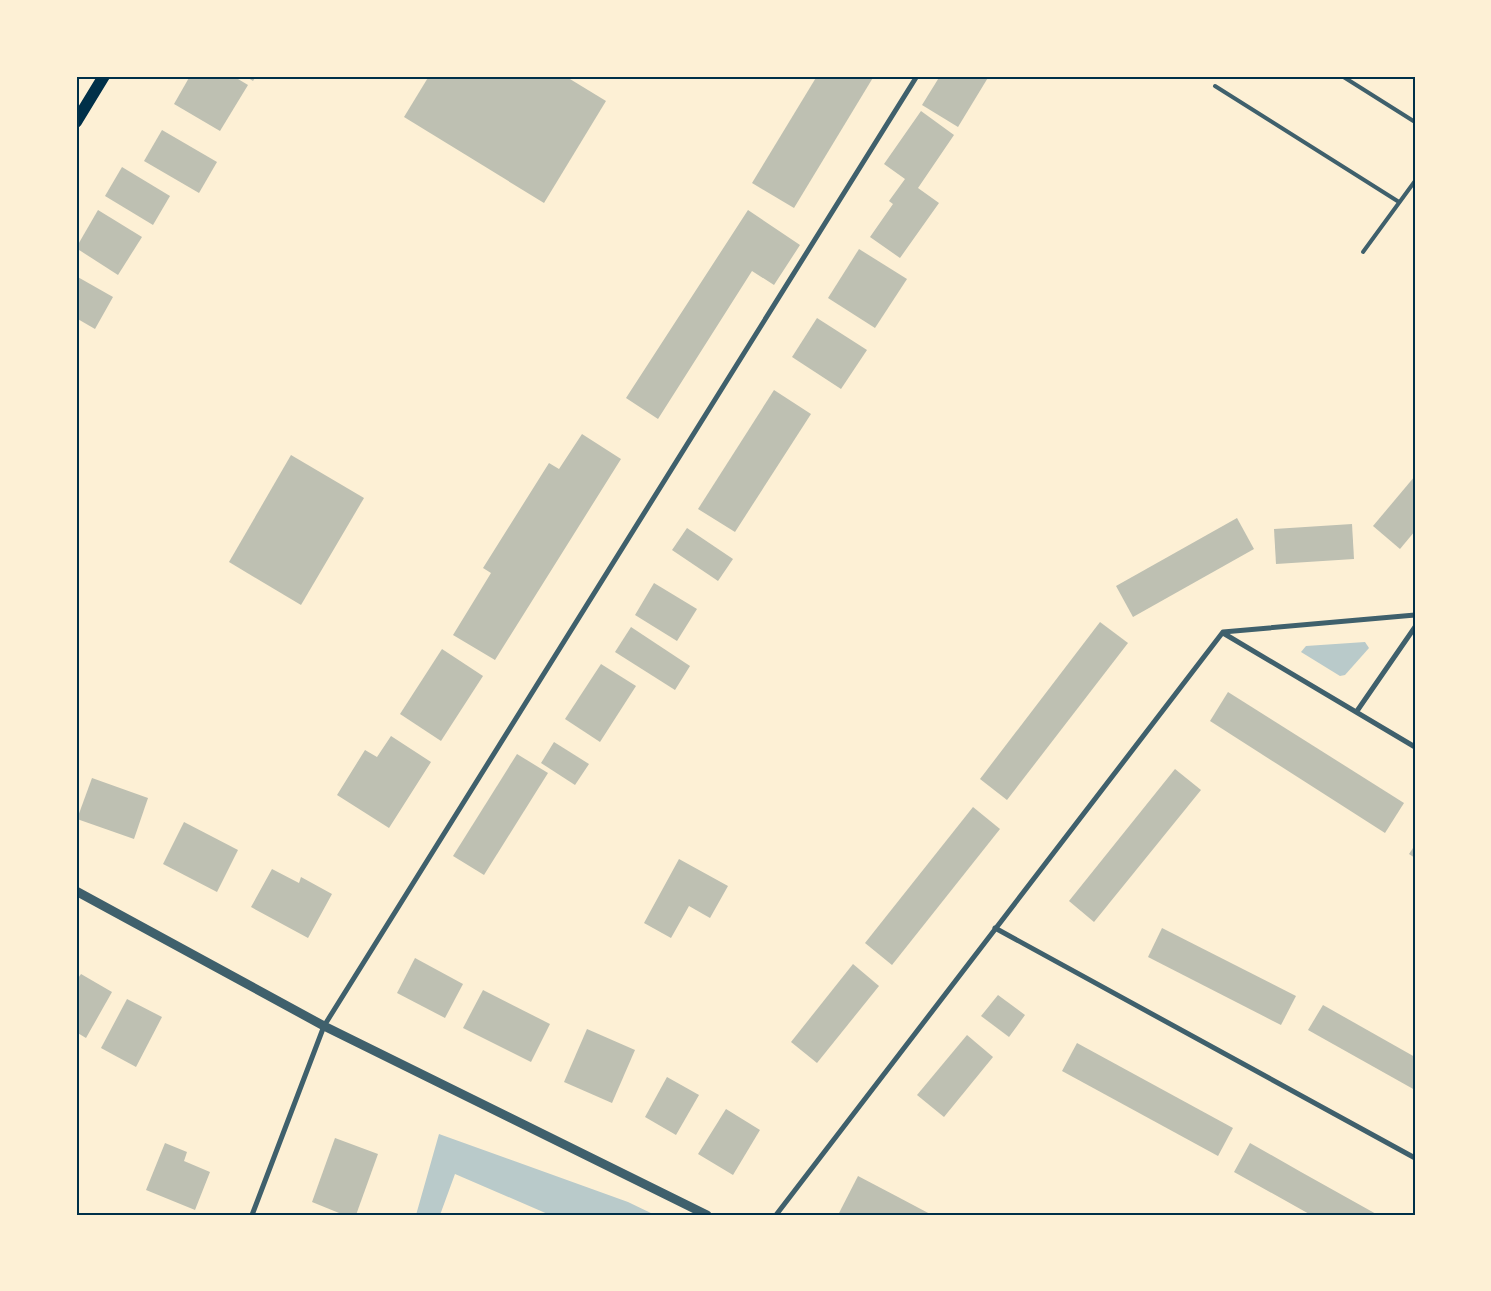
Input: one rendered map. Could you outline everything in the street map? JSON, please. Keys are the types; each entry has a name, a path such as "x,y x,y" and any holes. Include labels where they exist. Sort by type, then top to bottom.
{"main road":[{"path":"76,122 104,76"}],"street":[{"path":"252,1215 324,1026 916,76"},
{"path":"776,1215 1223,632 1415,615"},
{"path":"1357,711 1415,627"},
{"path":"1223,632 1415,747"},
{"path":"76,891 324,1026 707,1215"},
{"path":"995,928 1415,1158"}],"lane":[{"path":"1342,76 1415,122"},
{"path":"1215,86 1399,202"},
{"path":"1363,252 1415,181"}],"shaded area":[{"path":"1365,642 1369,648 1345,675 1340,676 1301,652 1306,646"},
{"path":"439,1134 628,1202 655,1215 550,1215 455,1174 440,1215 416,1215"}],"building":[{"path":"190,76 233,76 248,85 220,131 174,104"},
{"path":"245,76 256,76 253,81"},
{"path":"429,76 565,76 606,101 544,203 404,117"},
{"path":"817,76 874,76 794,208 752,183"},
{"path":"940,76 989,76 958,127 922,105"},
{"path":"921,111 954,135 918,188 939,203 900,258 870,237 893,204 889,201 905,179 884,164"},
{"path":"162,130 217,162 199,193 144,161"},
{"path":"122,167 170,196 153,225 105,196"},
{"path":"98,210 142,237 118,275 76,248"},
{"path":"748,210 800,245 774,285 752,271 658,419 626,398"},
{"path":"859,249 907,279 875,328 828,298"},
{"path":"76,276 113,297 95,329 76,318"},
{"path":"817,318 867,350 841,389 792,357"},
{"path":"774,390 811,414 735,532 698,509"},
{"path":"582,434 621,459 495,660 453,635 491,573 483,568 549,463 559,469"},
{"path":"291,455 364,498 301,605 229,562"},
{"path":"1415,476 1415,531 1400,549 1373,526"},
{"path":"1237,518 1254,549 1133,617 1116,586"},
{"path":"1352,524 1354,559 1276,564 1274,529"},
{"path":"687,528 733,559 718,581 672,550"},
{"path":"654,583 697,609 677,641 635,615"},
{"path":"1100,622 1128,643 1007,800 980,779"},
{"path":"631,627 690,666 675,690 615,652"},
{"path":"442,649 483,676 441,741 400,714"},
{"path":"601,664 636,686 600,742 565,719"},
{"path":"1228,692 1404,803 1385,833 1210,721"},
{"path":"391,736 431,762 389,828 337,795 365,750 377,757"},
{"path":"554,742 589,764 575,785 541,763"},
{"path":"517,754 548,773 484,875 453,856"},
{"path":"1175,769 1201,790 1094,922 1069,901"},
{"path":"92,778 148,798 134,839 77,819"},
{"path":"973,807 1000,829 892,965 865,943"},
{"path":"184,822 238,850 217,892 163,864"},
{"path":"1415,845 1415,858 1409,854"},
{"path":"679,859 728,886 710,918 689,906 671,938 644,923"},
{"path":"272,869 299,883 301,877 332,894 308,938 251,907"},
{"path":"1162,928 1296,996 1281,1025 1148,957"},
{"path":"415,958 463,984 445,1018 397,993"},
{"path":"853,964 879,986 817,1063 791,1042"},
{"path":"81,974 112,992 86,1038 76,1032 76,981"},
{"path":"483,990 550,1024 531,1062 463,1028"},
{"path":"998,995 1025,1015 1009,1037 981,1016"},
{"path":"127,999 162,1017 136,1067 101,1048"},
{"path":"1323,1005 1415,1057 1415,1090 1308,1030"},
{"path":"587,1029 635,1050 612,1103 564,1082"},
{"path":"967,1035 993,1057 944,1117 917,1095"},
{"path":"1077,1043 1233,1128 1218,1156 1062,1071"},
{"path":"667,1077 699,1095 676,1135 645,1117"},
{"path":"726,1109 760,1130 733,1175 698,1154"},
{"path":"335,1138 378,1154 356,1215 344,1215 312,1202"},
{"path":"165,1143 187,1152 184,1161 210,1172 195,1210 146,1190"},
{"path":"1250,1143 1378,1215 1311,1215 1234,1172"},
{"path":"858,1176 898,1197 932,1215 838,1215"}]}
